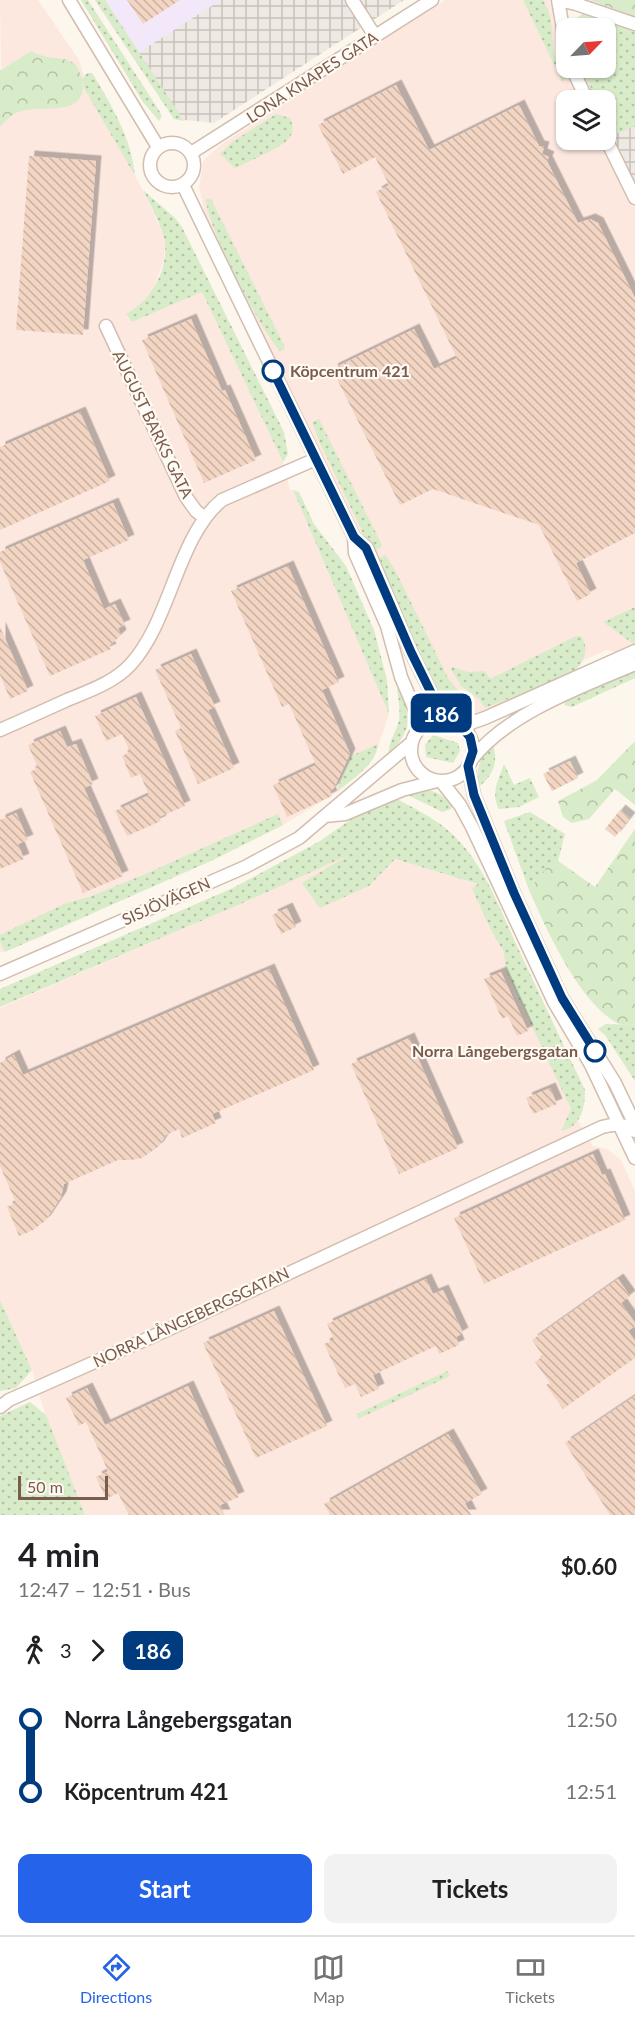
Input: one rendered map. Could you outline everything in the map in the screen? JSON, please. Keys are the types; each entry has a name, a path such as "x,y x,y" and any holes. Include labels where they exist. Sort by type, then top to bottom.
{"street":[{"path":"69,0 158,147"},
{"path":"352,0 375,36"},
{"name":"LONA KNAPES GATA","path":"191,153 432,0"},
{"path":"561,18 558,0 635,24"},
{"path":"172,142 180,144 191,153 195,165 194,171 183,185 175,188 166,187 153,177 150,161 158,147 172,142"},
{"path":"611,150 635,198"},
{"path":"183,185 354,537 356,553 387,626 401,677 415,710 417,731"},
{"name":"AUGUST BARKS GATA","path":"106,326 186,497 196,511 205,518"},
{"name":"AUGUST BARKS GATA","path":"0,730 96,688 130,666 151,634 205,518 222,500 316,459"},
{"path":"354,537 366,548 406,641 444,719"},
{"path":"462,726 485,718 635,651"},
{"path":"439,781 456,777 493,736 511,722 635,664"},
{"path":"635,1125 615,1083 562,998 514,893 474,795 470,763 472,742 468,733 462,726 444,719 431,720 417,731 411,743 412,758 416,767 423,775 439,781 459,805 472,828 554,1002 591,1065 635,1158"},
{"name":"SISJÖVÄGEN","path":"0,974 245,867 299,838 411,743"},
{"name":"SISJÖVÄGEN","path":"325,816 345,814 402,790 439,781"},
{"path":"619,1124 635,1131"},
{"name":"NORRA LÅNGEBERGSGATAN","path":"3,1402 176,1326 550,1150 602,1127 619,1124"}],"shaded area":[{"path":"0,0 38,0 79,60 91,99 143,190 163,234 164,260 153,290 137,308 126,315 132,322 202,292 283,462 290,490 293,490 389,714 374,758 331,796 283,825 43,936 0,953 0,127 20,111 35,108 62,108 63,59 41,56 31,51 1,70"},
{"path":"95,0 404,0 214,123 174,119"},
{"path":"105,0 221,0 138,53"},
{"path":"445,0 549,0 556,21 556,78 573,78 579,90 556,90 556,150 608,150 635,205 635,647 619,654 607,650 584,660 574,672 466,719 443,710 370,552 206,218 199,188 203,161 223,143"},
{"path":"583,14 595,18 577,18"},
{"path":"616,25 635,31 635,185 616,146 616,90 590,90 585,78 616,78"},
{"path":"356,851 394,859 478,884 571,1109 593,1146 607,1149 621,1160 635,1191 635,1515 85,1515 58,1457 32,1370 0,1300 0,1008 236,906"}],"green space":[{"path":"81,0 88,0 160,112 162,117 159,121 143,102"},
{"path":"95,0 105,0 184,121 174,119"},
{"path":"523,0 543,0 547,6 551,19 556,69"},
{"path":"590,0 635,0 635,16 592,1"},
{"path":"583,14 595,18 577,18"},
{"path":"616,25 635,31 635,126 616,134 616,90 592,90 586,78 616,78"},
{"path":"31,51 42,56 68,60 75,64 83,86 81,96 69,106 19,112 0,127 0,69"},
{"path":"87,73 92,73 119,122 130,149 135,176 84,88 82,79"},
{"path":"276,114 290,118 292,132 287,141 235,168 220,154 232,142"},
{"path":"143,190 182,227 284,432 288,454 283,462 202,292 132,322 126,314 136,308 152,290 158,280 165,257 163,234"},
{"path":"206,199 211,199 285,349 280,351 271,340 248,301 224,253 208,212"},
{"path":"319,419 382,545 373,552 319,441 312,422"},
{"path":"293,490 299,492 314,524 346,566 374,630 387,680 389,714"},
{"path":"385,555 396,572 448,678 476,710 459,712 445,704 437,695 376,560"},
{"path":"635,607 635,645 603,622"},
{"path":"576,636 581,636 585,650 583,659 574,672 485,708 479,699 461,686 451,669 452,667 468,672 485,671 490,679"},
{"path":"635,670 635,678 572,707 564,705 566,701"},
{"path":"399,688 408,722 403,736 389,753 389,746 399,720 397,689"},
{"path":"433,735 458,743 460,751 453,763 426,757 425,745"},
{"path":"635,741 635,805 615,789 589,819 572,823 563,817 558,801 597,780"},
{"path":"492,743 495,756 494,767 489,777 480,786 478,768"},
{"path":"378,744 373,759 368,765 338,791 351,756"},
{"path":"504,764 514,785 530,778 539,797 519,807 499,809 495,792"},
{"path":"426,790 444,797 450,803 451,809 442,812 408,795"},
{"path":"397,799 429,817 451,833 468,851 491,889 585,1090 580,1116 568,1129 561,1131 571,1109 506,971 504,952 472,889 478,884 395,859 369,886 320,908 302,883 349,855 0,1007 0,989 233,888 320,841 350,820"},
{"path":"530,812 565,834 558,861 554,859 529,890 504,821"},
{"path":"278,814 283,825 213,860 5,952 0,935 66,903 89,897 143,875"},
{"path":"635,829 635,1025 623,1025 603,1013 577,982 554,944 529,890 554,858 595,887"},
{"path":"606,1024 635,1025 635,1081 605,1035 598,1029"},
{"path":"0,1300 32,1370 16,1388 0,1391"},
{"path":"447,1371 450,1376 358,1419 357,1414"},
{"path":"30,1402 46,1415 85,1515 0,1515 0,1416"}],"building":[{"path":"127,0 180,0 143,24"},
{"path":"396,85 429,150 519,105 539,146 544,147 542,154 549,157 547,161 578,223 590,219 598,223 635,298 635,533 576,563 591,594 577,601 539,525 433,489 400,505 332,369 414,329 434,369 457,358 376,192 389,185 375,157 343,174 318,125"},
{"path":"29,156 96,161 83,335 16,330"},
{"path":"191,319 222,391 225,390 256,460 204,483 142,340"},
{"path":"80,412 110,481 0,530 0,447"},
{"path":"113,503 129,540 83,560 104,609 115,604 125,625 118,628 121,635 109,646 111,649 50,676 0,562 0,552"},
{"path":"288,566 339,682 322,690 350,754 330,792 332,796 287,817 273,785 316,765 289,704 282,707 231,591"},
{"path":"0,627 28,691 10,699 0,675"},
{"path":"191,654 215,707 208,710 234,768 198,784 175,731 181,728 155,670"},
{"path":"136,697 185,806 159,817 161,821 127,836 115,811 149,795 140,774 131,778 122,756 130,752 122,734 106,741 95,716"},
{"path":"60,731 67,747 76,744 93,784 84,788 123,876 83,893 30,772 38,768 28,745"},
{"path":"570,761 578,778 552,791 543,774"},
{"path":"620,810 630,818 615,837 605,829"},
{"path":"16,813 28,840 18,844 24,859 0,869 0,820"},
{"path":"287,908 296,927 281,934 272,915"},
{"path":"269,969 314,1070 212,1114 216,1123 182,1138 179,1129 166,1135 158,1147 142,1158 118,1160 64,1184 61,1197 45,1221 19,1236 7,1207 16,1203 0,1166 0,1063 14,1055 23,1075"},
{"path":"501,972 528,1031 517,1036 508,1016 502,1019 484,979"},
{"path":"409,1038 458,1148 399,1174 351,1064"},
{"path":"550,1088 557,1104 533,1114 526,1098"},
{"path":"593,1154 602,1175 605,1174 625,1220 484,1284 454,1218"},
{"path":"426,1279 433,1294 443,1290 463,1333 456,1337 459,1345 439,1354 436,1346 373,1375 379,1389 361,1397 355,1384 345,1388 324,1344 334,1340 327,1324"},
{"path":"618,1279 630,1296 621,1303 635,1323 635,1326 628,1331 635,1341 635,1358 563,1409 546,1385 550,1383 535,1362 543,1356 532,1340"},
{"path":"274,1311 327,1426 256,1458 203,1343"},
{"path":"188,1386 239,1497 220,1505 225,1515 129,1515 118,1493 106,1499 96,1477 108,1471 86,1422 79,1426 66,1398 87,1388 105,1425"},
{"path":"635,1396 635,1515 610,1515 565,1443"},
{"path":"448,1434 482,1494 465,1503 471,1515 330,1515 324,1504"}],"bus line":[{"name":"186","path":"273,371 354,537 366,548 411,652 444,719 458,723 470,737 473,751 468,766 474,795 514,893 562,998 595,1051"}],"place":[{"name":"Köpcentrum 421","path":"273,371"},
{"name":"Norra Långebergsgatan","path":"595,1051"}]}
